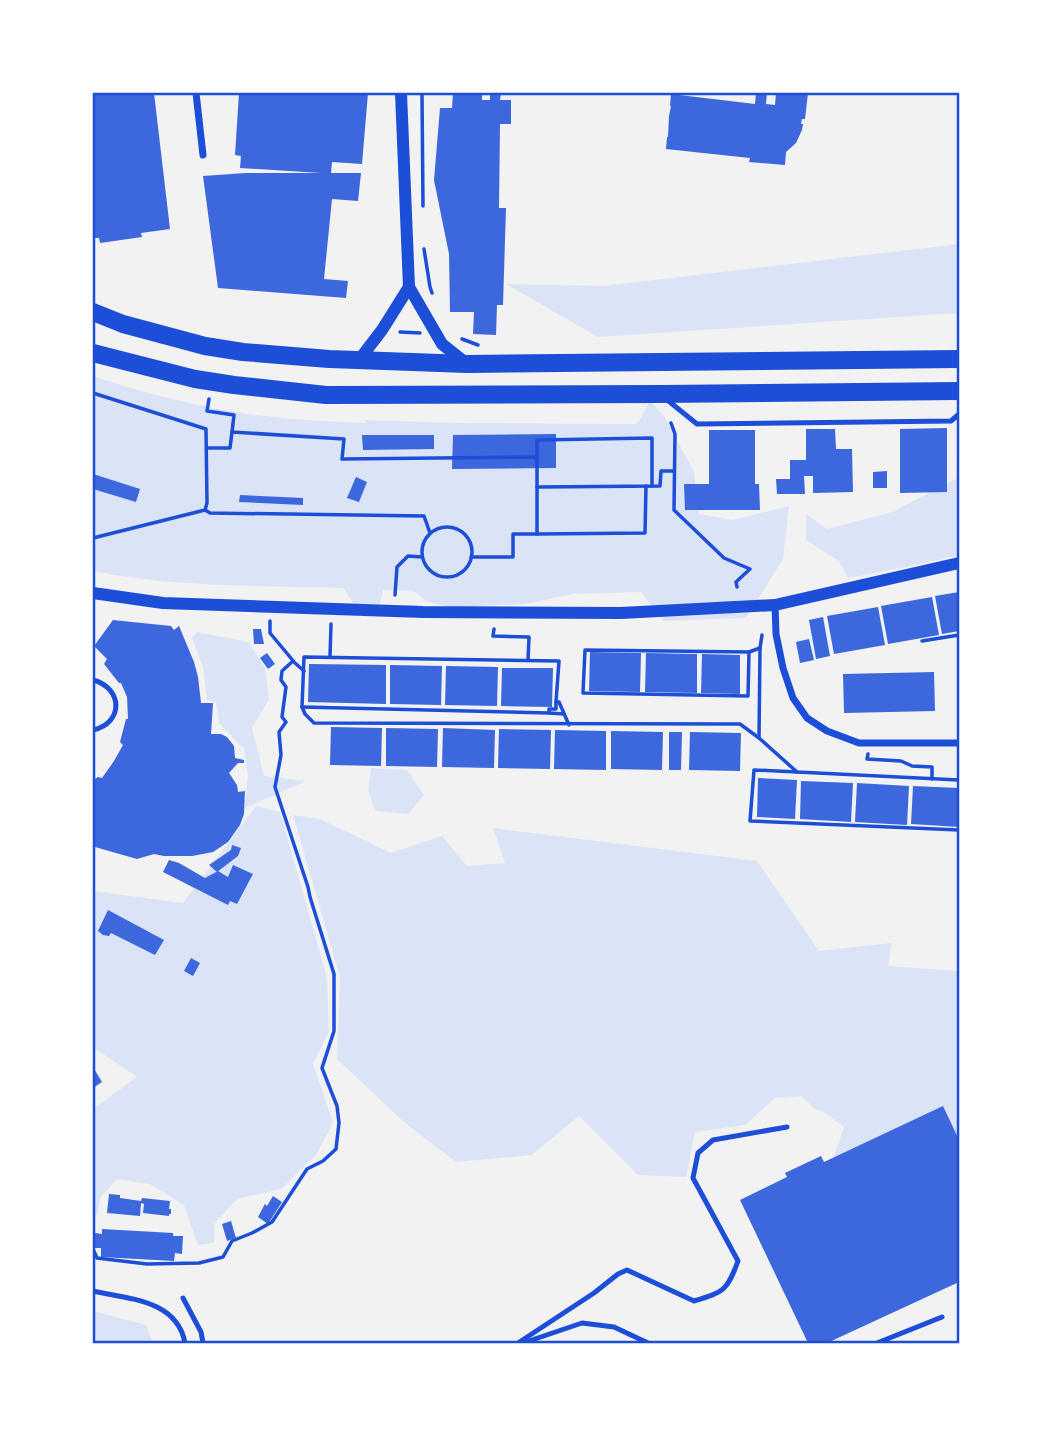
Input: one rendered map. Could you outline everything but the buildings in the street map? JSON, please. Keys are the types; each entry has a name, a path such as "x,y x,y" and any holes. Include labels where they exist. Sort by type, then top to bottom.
{"main road":[{"path":"93,313 123,324 218,348 317,358 467,364 959,359"},
{"path":"93,353 195,379 326,395 959,391"}],"street":[{"path":"196,93 203,155"},
{"path":"401,93 409,287 442,344 467,364"},
{"path":"359,360 409,287"},
{"path":"93,593 163,603 495,613 621,613 775,605 959,563"},
{"path":"775,605 776,634 783,668 793,698 807,718 827,731 859,743 959,743"}],"lane":[{"path":"660,394 697,424 951,421 959,414"},
{"path":"93,680 108,686 116,701 113,717 102,728 93,730"},
{"path":"521,1343 618,1274 628,1270 694,1301 719,1294 730,1282 738,1261 693,1178 698,1153 713,1140 787,1127"},
{"path":"93,1291 159,1307 176,1320 183,1330 185,1343"},
{"path":"183,1298 201,1332 202,1343"},
{"path":"877,1343 942,1317"},
{"path":"521,1343 582,1323 614,1327 648,1343"}],"path":[{"path":"422,93 423,213"},
{"path":"423,239 434,298"},
{"path":"382,330 456,337 485,346"},
{"path":"93,393 206,429 205,510"},
{"path":"206,448 230,448 234,415 207,411 209,399"},
{"path":"671,423 675,434 674,510 724,558 750,569 736,582 737,587"},
{"path":"232,432 344,439 342,460 537,457"},
{"path":"537,534 537,440 652,438 652,486"},
{"path":"537,488 660,486 661,471 674,471"},
{"path":"471,557 513,557 513,534 645,533 646,486"},
{"path":"93,538 205,510 210,513 424,516 430,533"},
{"path":"443,527 460,531 467,537 471,545 471,557 462,573 447,578 432,573 426,567 421,551 423,542 430,533 443,527"},
{"path":"396,595 397,567 408,556 422,557"},
{"path":"270,621 270,633 304,671"},
{"path":"330,657 331,623"},
{"path":"494,629 493,636 529,637 528,660"},
{"path":"759,738 760,640 763,633"},
{"path":"922,641 959,635"},
{"path":"750,652 748,696 583,693 585,650 750,652 760,648"},
{"path":"549,713 549,709 556,709 559,661 304,657 302,707 314,723 740,724 797,772"},
{"path":"93,1249 96,1258 147,1264 199,1263 223,1257 232,1241 272,1222 307,1169 335,1152 339,1122 337,1106 321,1068 334,1031 334,974 275,787 281,755 279,732 286,722 282,717 286,687 281,680 282,671 293,661"},
{"path":"556,702 559,702 569,724"},
{"path":"302,707 564,714"},
{"path":"870,759 932,767 932,779"},
{"path":"959,780 754,770 750,821 959,830"}],"shaded area":[{"path":"959,244 959,313 598,337 506,284 603,286"},
{"path":"93,376 148,393 205,406 263,416 332,422 364,423 367,420 637,424 650,401 664,416 694,472 699,514 733,520 789,506 783,559 746,618 664,621 641,592 572,594 525,604 448,607 426,601 414,591 383,590 380,604 355,605 343,588 186,583 93,571"},
{"path":"959,407 959,555 848,578 839,561 806,540 806,514 827,529 892,512 956,479"},
{"path":"197,632 249,642 265,668 269,699 252,728 264,776 306,781 245,808 248,775 244,749 219,723 216,702 207,700 203,667 192,638"},
{"path":"371,768 407,770 424,795 408,814 375,811 368,790"},
{"path":"256,806 280,812 327,978 329,1031 313,1064 333,1123 316,1155 281,1189 237,1199 214,1224 214,1243 198,1245 184,1205 150,1184 117,1179 101,1197 97,1215 93,1215 93,1109 137,1077 93,1050 93,891 183,903"},
{"path":"293,815 320,819 391,853 442,836 467,866 505,863 493,828 757,861 819,951 892,943 888,966 959,971 959,1165 929,1128 827,1176 844,1127 824,1112 815,1109 801,1096 775,1098 745,1125 695,1132 686,1177 638,1175 579,1116 532,1155 456,1162 405,1123 337,1059 340,977"},
{"path":"93,1311 146,1325 153,1343 93,1343"}]}
